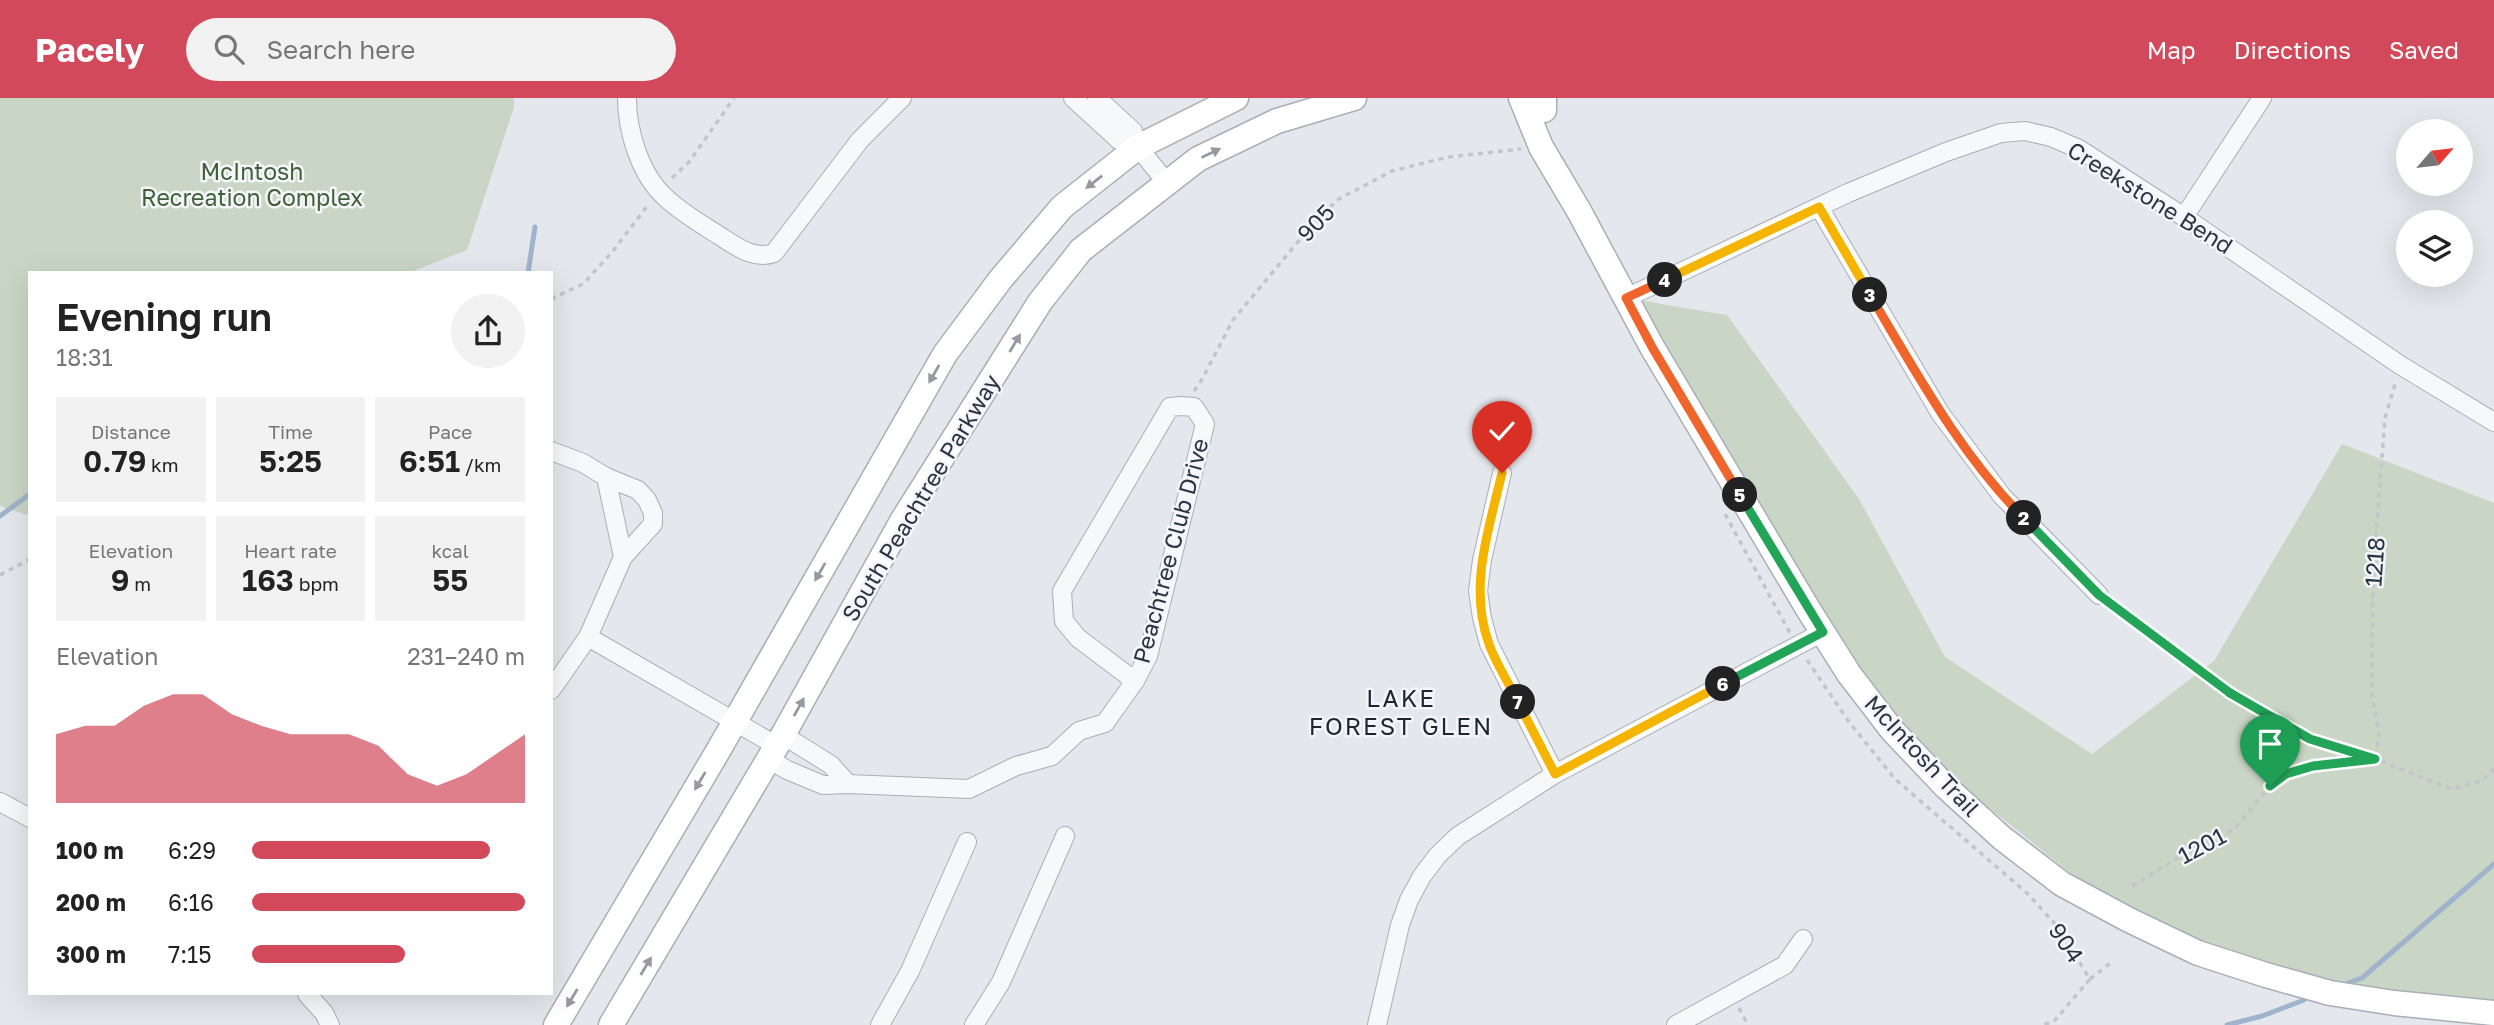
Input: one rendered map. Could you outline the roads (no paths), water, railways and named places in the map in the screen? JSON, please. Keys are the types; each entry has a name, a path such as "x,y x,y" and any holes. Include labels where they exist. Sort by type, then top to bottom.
{"main road":[{"path":"556,1025 945,354 1000,280 1062,207 1138,147 1237,98"},
{"name":"South Peachtree Parkway","path":"611,1025 777,747 902,521 1040,302 1081,250 1198,159 1277,121 1354,98"},
{"name":"McIntosh Trail","path":"1532,102 1578,211 1652,347 1823,632 1849,674 1901,740 1946,787 2002,838 2062,884 2198,953 2330,993 2394,1003 2494,1013"}],"street":[{"path":"627,98 630,133 650,178 664,197 729,242 754,255 764,256 774,253 860,140 902,98"},
{"path":"1073,98 1119,141 1138,147"},
{"path":"1097,98 1133,131 1138,147 1166,182"},
{"path":"2184,217 2262,98"},
{"name":"Creekstone Bend","path":"1626,298 1819,207 1956,148 2001,133 2025,131 2079,149 2184,217 2400,365 2494,422"},
{"path":"1819,207 1940,413 2002,496 2099,595"},
{"name":"Peachtree Club Drive","path":"777,747 787,770 823,785 969,789 1016,766 1052,756 1079,731 1105,723 1135,681 1149,656 1205,424 1194,407 1181,405 1170,408 1062,590 1064,621 1078,638 1135,681"},
{"path":"553,452 638,490 648,500 653,513 653,524 623,557 588,637 553,687"},
{"path":"1502,473 1482,560 1478,591 1482,618 1489,644 1555,774"},
{"path":"606,477 623,557"},
{"path":"1377,1025 1400,925 1409,900 1438,855 1458,836 1555,774 1823,632"},
{"path":"588,637 777,747 831,765 848,784"},
{"path":"0,802 28,817"},
{"path":"974,1025 1001,982 1065,836"},
{"path":"880,1025 910,971 967,842"},
{"path":"1676,1025 1785,965 1803,939"},
{"path":"308,995 324,1013 330,1025"}],"waterway":[{"path":"528,271 535,227"},
{"path":"0,516 28,495"},
{"path":"2348,983 2362,978 2494,864"},
{"path":"2227,1025 2262,1016 2304,1000"}],"district":[{"name":"LAKE FOREST GLEN","path":"1401,713"}],"park label":[{"name":"McIntosh Recreation Complex","path":"252,185"}]}
